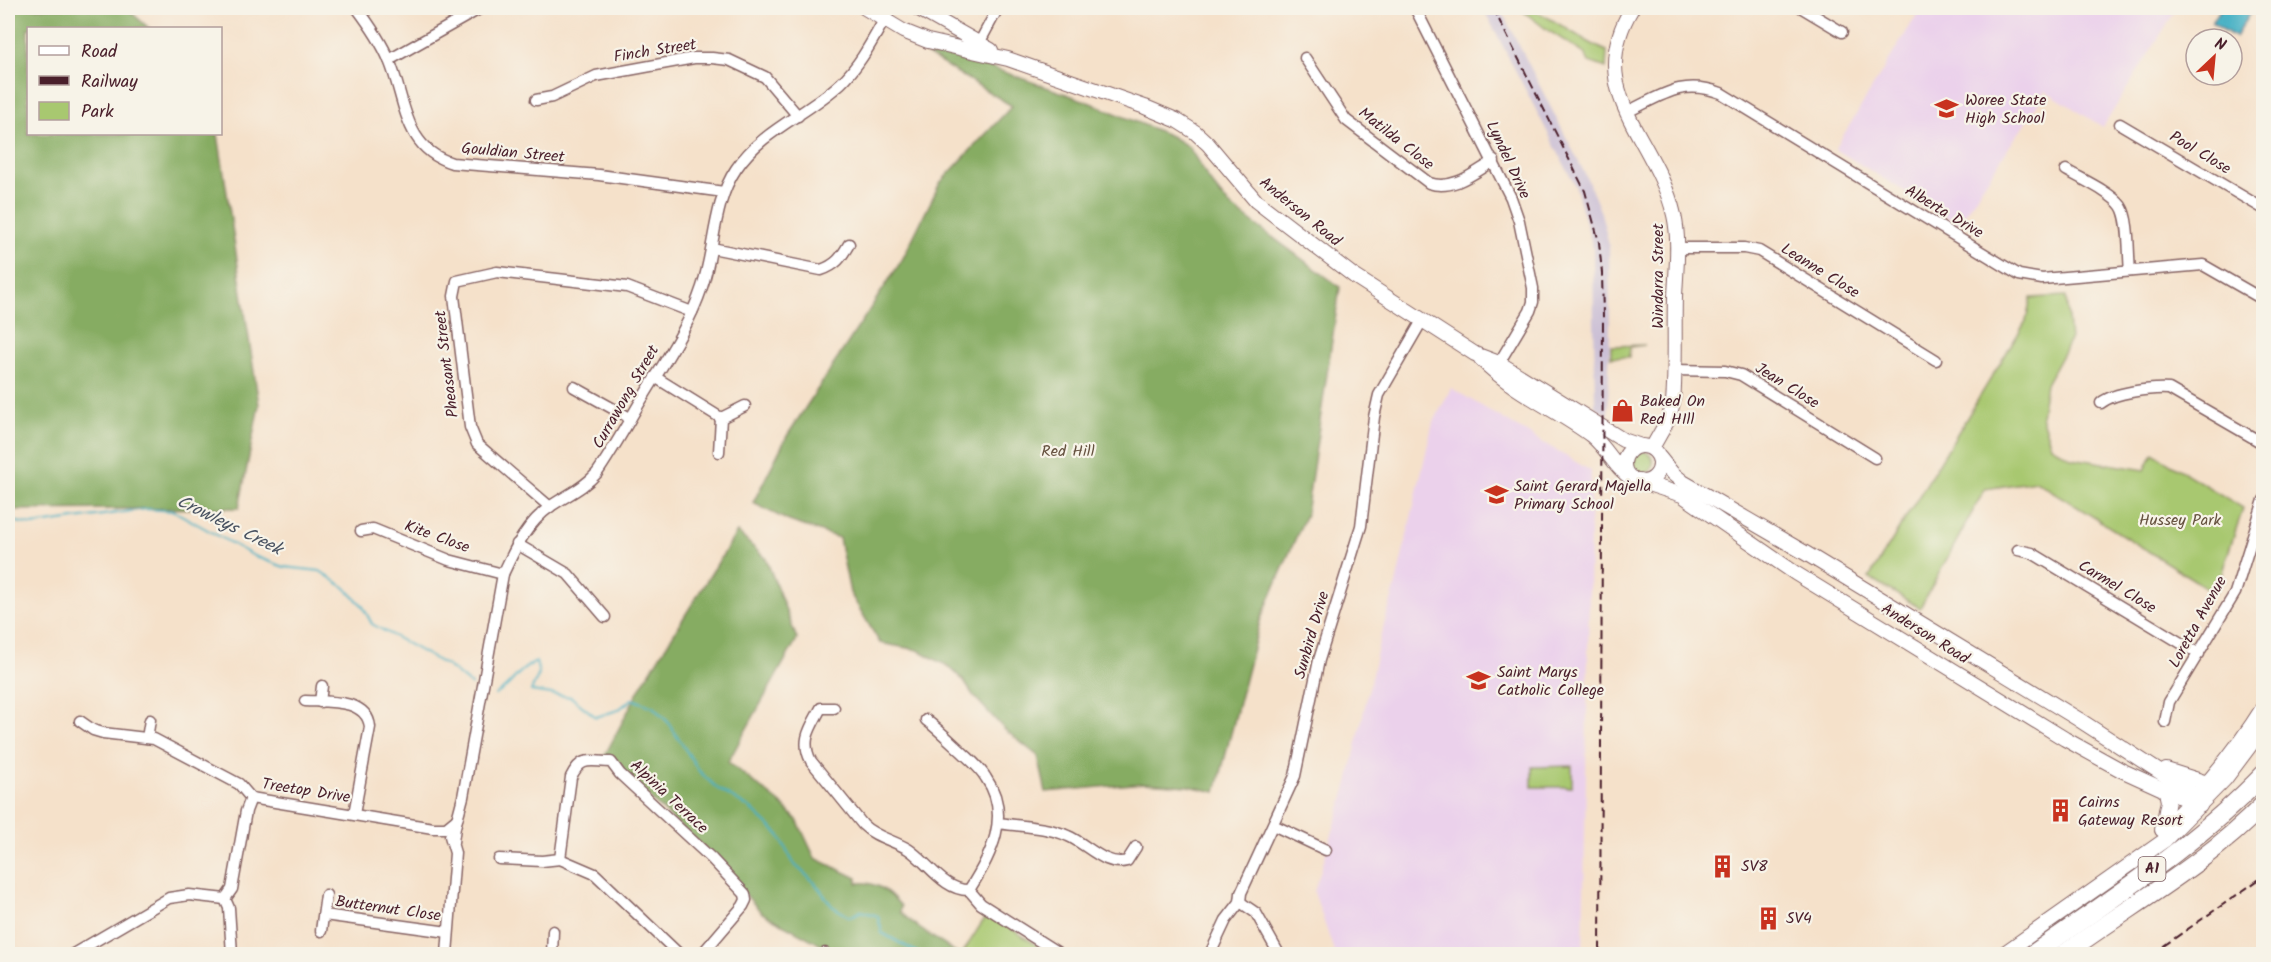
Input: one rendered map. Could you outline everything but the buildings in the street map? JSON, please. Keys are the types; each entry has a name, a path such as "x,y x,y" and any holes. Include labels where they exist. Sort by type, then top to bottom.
{"highway":[{"name":"A1","path":"2033,954 2193,839 2264,774"},
{"name":"A1","path":"2064,954 2194,865 2243,825 2264,804"}],"street":[{"name":"Gouldian Street","path":"357,8 376,34 389,60 413,133 430,152 441,160 452,163 599,175 724,192"},
{"path":"389,60 481,8"},
{"name":"Anderson Road","path":"865,8 888,13 928,41 976,47"},
{"name":"Anderson Road","path":"917,8 976,47 1145,107 1181,123 1208,144 1249,194 1262,206 1354,276 1496,368 1594,438 1621,471 1636,480 1682,495 1776,561 2065,739 2166,792 2197,801"},
{"path":"976,47 998,8"},
{"name":"Lyndel Drive","path":"1415,8 1494,161 1516,213 1533,288 1533,302 1530,311 1496,368"},
{"name":"Windarra Street","path":"1632,8 1620,30 1614,58 1616,81 1627,112 1666,188 1674,215 1676,248 1673,398 1671,412 1651,450"},
{"path":"1802,8 1842,32"},
{"name":"Currawong Street","path":"453,842 468,774 503,574 517,544 530,526 550,507 585,485 597,473 655,377 692,312 703,286 724,192 734,171 748,152 767,135 798,116 840,83 861,58 888,13"},
{"name":"Finch Street","path":"536,100 552,97 596,76 694,58 712,58 729,60 765,77 798,116"},
{"name":"Matilda Close","path":"1305,58 1346,120 1429,183 1438,186 1454,184 1494,161"},
{"name":"Alberta Drive","path":"1627,112 1681,87 1707,88 1721,93 2019,275 2042,279 2203,265 2264,300"},
{"name":"Pool Close","path":"2120,124 2264,209"},
{"path":"2066,170 2115,200 2122,208 2126,218 2130,271"},
{"path":"712,248 821,270 833,266 842,258 849,244"},
{"name":"Leanne Close","path":"1676,248 1744,248 1760,251 1936,360"},
{"name":"Pheasant Street","path":"550,507 477,444 470,427 454,296 457,281 498,272 627,287 692,312"},
{"name":"Sunbird Drive","path":"1210,954 1232,911 1240,902 1241,893 1295,776 1318,660 1361,526 1374,417 1379,395 1423,319"},
{"name":"Anderson Road","path":"1496,368 1623,440 1651,450 1683,482 2078,719 2159,770 2197,801"},
{"name":"Jean Close","path":"1674,370 1725,371 1741,375 1875,458"},
{"path":"655,377 721,418"},
{"path":"574,387 630,418"},
{"path":"2101,403 2108,397 2160,388 2169,389 2264,444"},
{"path":"721,418 745,406"},
{"path":"719,452 721,418"},
{"path":"1631,450 1651,450 1660,466 1656,476 1647,481 1636,480 1626,471 1625,459 1631,450"},
{"name":"Loretta Avenue","path":"2165,722 2169,702 2235,593 2264,500"},
{"name":"Kite Close","path":"361,531 373,529 449,560 503,574"},
{"path":"517,544 568,574 605,617"},
{"name":"Carmel Close","path":"2018,550 2032,553 2199,654"},
{"path":"1896,636 1909,616"},
{"path":"1930,657 1942,636"},
{"path":"320,702 322,686"},
{"path":"304,700 357,707 368,717 370,727 354,814"},
{"path":"2003,954 2132,861 2148,853 2165,840 2197,801 2207,783 2264,706"},
{"path":"834,708 821,708 807,734 806,749 811,761 865,828 906,848 955,887 969,890 981,904 1060,954"},
{"path":"2065,739 2078,719"},
{"path":"147,738 150,720"},
{"path":"926,720 986,777 997,803 999,823 988,859 969,890"},
{"path":"80,721 93,730 147,738 168,746 232,780 251,798"},
{"path":"2132,861 2162,830 2239,762 2264,727"},
{"name":"Alpinia Terrace","path":"560,859 571,777 577,765 585,760 611,762 628,782 711,858 745,894 746,900 743,906 702,954"},
{"path":"2159,770 2207,783"},
{"path":"2162,830 2168,801 2166,792"},
{"name":"Treetop Drive","path":"225,899 232,890 246,811 251,798 433,828 446,828"},
{"path":"447,954 455,853 453,842 446,828 458,818"},
{"path":"999,823 1067,835 1103,858 1117,862 1127,861 1136,847"},
{"path":"1273,825 1326,850"},
{"path":"499,859 542,861 560,859 595,874 679,954"},
{"path":"73,954 168,898 189,895 225,899 229,908 232,954"},
{"name":"Butternut Close","path":"321,931 326,896"},
{"path":"1240,902 1256,914 1279,954"},
{"name":"Butternut Close","path":"324,915 448,932"},
{"path":"552,954 553,931"}],"shaded area":[{"path":"1483,8 1500,8 1586,176 1601,213 1609,245 1608,415 1595,407 1593,247 1575,185"},
{"name":"Woree State High School","path":"1909,8 2177,8 2103,127 2046,91 1958,224 1835,149 1918,13"},
{"name":"Saint Marys Catholic College","path":"1451,388 1591,471 1583,954 1335,954 1314,892 1348,783 1380,638 1395,588 1432,426"}],"green space":[{"path":"8,8 126,8 148,27 27,27 27,135 218,135 259,405 239,508 8,510"},
{"path":"1519,8 1539,13 1607,51 1606,68 1589,62 1585,54"},
{"name":"Red Hill","path":"928,55 959,56 1083,100 1171,136 1189,147 1209,180 1229,205 1340,287 1306,514 1260,621 1216,792 1189,786 1144,783 1046,792 1038,756 1004,729 973,695 963,680 948,666 918,650 880,643 850,593 839,538 789,521 753,503 787,436 902,260 940,183 1012,106"},
{"name":"Hussey Park","path":"2066,296 2070,340 2046,384 2041,416 2051,446 2072,458 2145,470 2153,453 2243,508 2215,593 2036,481 1985,489 1920,608 1869,578 2026,321 2031,298"},
{"path":"1645,345 1630,347 1629,357 1611,357 1611,346"},
{"path":"1641,451 1646,452 1652,458 1652,468 1646,474 1641,475 1636,474 1630,468 1629,463 1630,458 1636,452"},
{"path":"737,532 766,559 797,639 728,762 780,803 797,820 815,858 857,878 857,883 882,888 901,906 900,912 919,928 958,954 838,954 762,913 702,846 604,757 641,686"},
{"path":"1572,766 1572,787 1532,787 1532,767"},
{"path":"988,913 1050,954 962,954"}],"water":[{"path":"2221,8 2253,8 2241,27 2219,27 2212,23"}],"waterway":[{"name":"Crowleys Creek","path":"8,520 32,525 146,509 174,511 254,556 284,567 320,571 344,587 362,605 372,624 449,667 471,685"},
{"name":"Crowleys Creek","path":"495,695 523,670 536,662 539,674 531,691 571,697 596,717 618,710 632,699 653,707 668,722 699,771 718,789 751,809 779,835 794,864 815,883 832,906 850,917 861,911 878,916 882,933 920,954"}],"railway":[{"path":"1493,8 1585,191 1599,242 1603,317 1600,954"},
{"path":"2152,954 2264,876"}],"place":[{"name":"Woree State High School","path":"1947,109"},
{"name":"Baked On Red HIll","path":"1622,410"},
{"name":"Saint Gerard Majella Primary School","path":"1496,495"},
{"name":"Saint Marys Catholic College","path":"1479,681"},
{"name":"Cairns Gateway Resort","path":"2060,811"},
{"name":"SV8","path":"1723,866"},
{"name":"SV4","path":"1768,918"}]}
